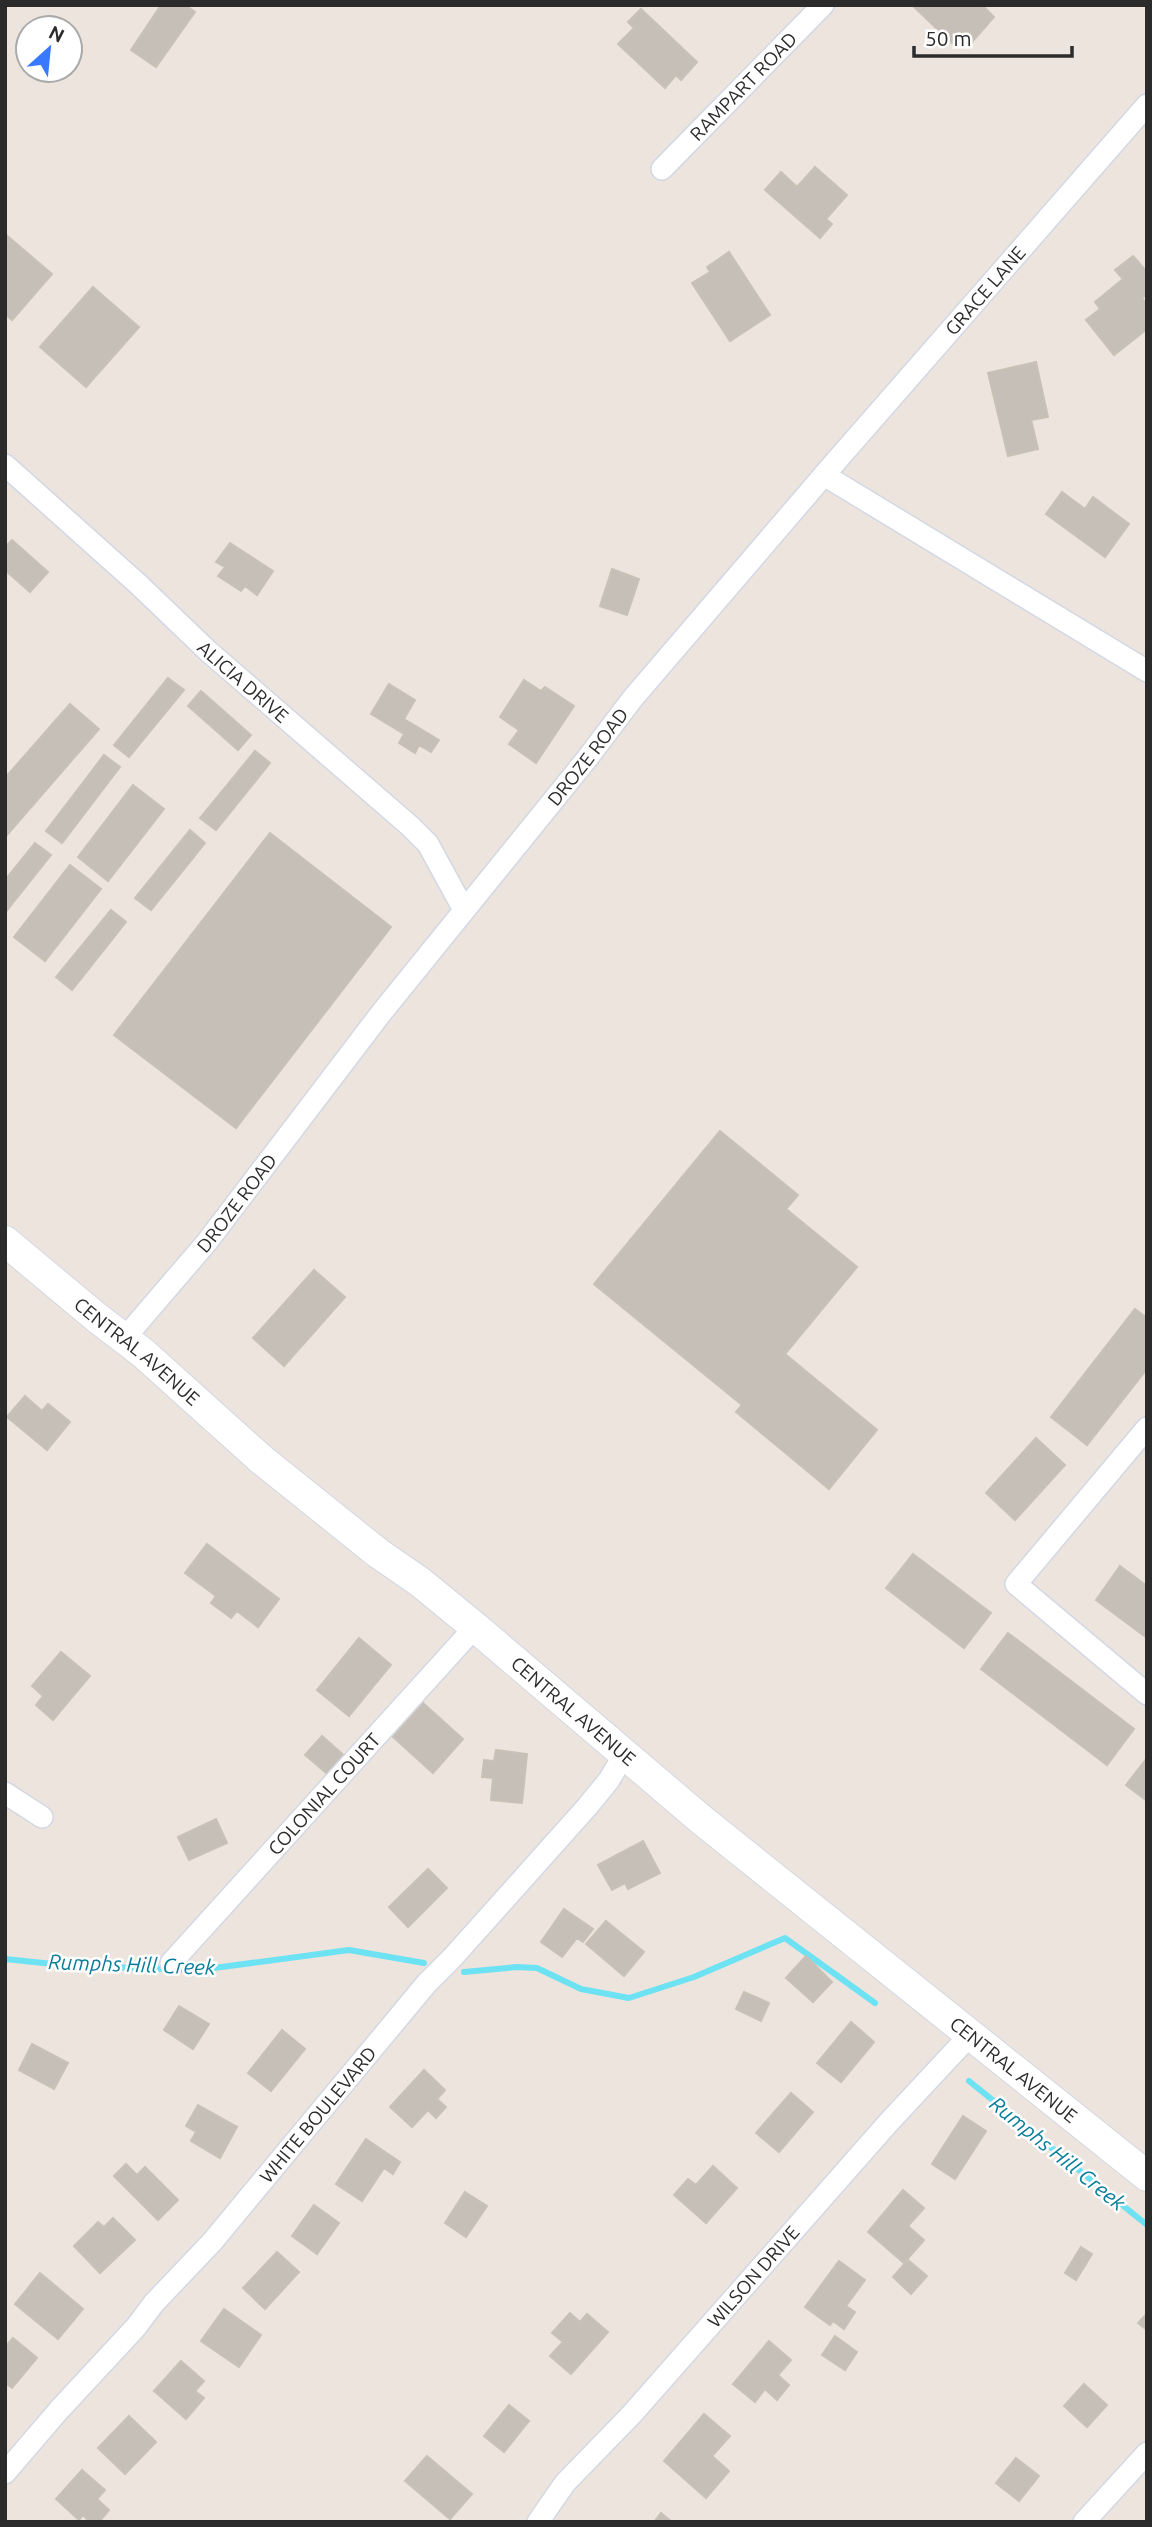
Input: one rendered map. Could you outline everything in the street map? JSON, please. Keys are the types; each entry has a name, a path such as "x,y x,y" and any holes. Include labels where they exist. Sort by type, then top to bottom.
{"street":[{"name":"RAMPART ROAD","path":"662,169 823,5"},
{"name":"GRACE LANE","path":"824,475 1147,105"},
{"name":"ALICIA DRIVE","path":"5,465 138,584 209,652 396,812 428,844 464,910"},
{"path":"824,475 1147,671"},
{"name":"DROZE ROAD","path":"123,1340 207,1242 382,1012 633,698 824,475"},
{"name":"CENTRAL AVENUE","path":"5,1241 123,1340 143,1353 262,1460 378,1553 420,1582 703,1821 1147,2176"},
{"path":"1147,1428 1016,1584 1147,1694"},
{"name":"COLONIAL COURT","path":"171,1963 475,1627"},
{"name":"WHITE BOULEVARD","path":"5,2473 136,2327 154,2303 212,2242 427,1983 587,1807 609,1780 625,1753"},
{"path":"5,1793 42,1817"},
{"name":"WILSON DRIVE","path":"538,2522 565,2483 632,2414 889,2122 971,2034"},
{"path":"1084,2522 1147,2453"}],"building":[{"path":"161,5 185,5 195,12 156,67 131,50"},
{"path":"912,5 982,5 994,17 972,42 962,33 952,43"},
{"path":"641,9 697,62 681,80 676,75 665,88 618,44 634,28 628,22"},
{"path":"815,167 847,195 826,219 832,224 820,238 765,190 781,172 797,187"},
{"path":"5,234 52,274 12,320 5,314"},
{"path":"729,252 770,315 730,341 692,283 710,272 707,267"},
{"path":"1133,256 1147,272 1147,294 1142,298 1147,305 1147,329 1114,355 1086,320 1100,309 1095,302 1123,279 1115,270"},
{"path":"93,287 139,327 86,387 40,347"},
{"path":"1036,362 1048,417 1031,420 1038,449 1008,456 988,373"},
{"path":"1062,492 1085,509 1093,497 1129,524 1105,557 1046,514"},
{"path":"12,540 48,572 30,592 5,570 5,547"},
{"path":"230,543 273,571 257,595 245,586 241,591 218,576 225,567 216,562"},
{"path":"612,569 639,579 627,615 600,606"},
{"path":"168,678 184,690 129,757 114,745"},
{"path":"524,680 541,691 545,687 574,706 536,763 509,744 519,730 500,717"},
{"path":"389,684 415,700 404,719 439,740 431,752 419,745 415,753 399,743 404,734 371,714"},
{"path":"201,691 251,735 238,750 188,706"},
{"path":"70,704 99,729 7,835 5,778"},
{"path":"255,751 270,763 216,830 200,818"},
{"path":"104,755 120,767 62,843 46,831"},
{"path":"133,785 164,809 108,881 78,857"},
{"path":"190,830 205,843 151,910 135,898"},
{"path":"270,833 391,927 236,1128 114,1035"},
{"path":"35,843 51,855 5,913 5,880"},
{"path":"70,865 101,889 45,961 14,937"},
{"path":"111,910 126,922 72,990 56,977"},
{"path":"720,1131 798,1195 786,1209 857,1267 785,1354 877,1430 829,1489 736,1412 742,1405 594,1284"},
{"path":"314,1270 345,1297 284,1366 253,1338"},
{"path":"1135,1309 1147,1318 1147,1369 1087,1445 1051,1417"},
{"path":"25,1396 42,1411 48,1404 70,1422 47,1450 7,1417"},
{"path":"1036,1438 1065,1465 1015,1520 986,1493"},
{"path":"207,1544 279,1599 258,1627 237,1611 231,1618 211,1603 216,1596 185,1573"},
{"path":"913,1554 991,1613 964,1648 886,1588"},
{"path":"1120,1566 1147,1586 1147,1638 1096,1600"},
{"path":"1008,1633 1134,1729 1107,1765 981,1669"},
{"path":"359,1638 391,1665 349,1716 317,1690"},
{"path":"61,1652 90,1676 53,1720 36,1705 43,1696 32,1686"},
{"path":"423,1703 463,1739 433,1773 393,1737"},
{"path":"322,1736 347,1758 331,1777 305,1755"},
{"path":"496,1750 527,1754 522,1803 491,1800 493,1778 482,1777 484,1760 494,1761"},
{"path":"1147,1758 1147,1801 1126,1785"},
{"path":"216,1819 227,1843 189,1860 178,1837"},
{"path":"643,1841 660,1873 628,1889 625,1883 612,1890 598,1865"},
{"path":"428,1869 447,1888 408,1927 389,1907"},
{"path":"564,1909 593,1929 583,1942 577,1938 562,1957 541,1942"},
{"path":"606,1921 644,1952 624,1976 586,1944"},
{"path":"806,1956 832,1982 813,2002 786,1978"},
{"path":"744,1992 769,2003 761,2021 736,2009"},
{"path":"179,2006 209,2024 193,2049 164,2030"},
{"path":"851,2022 874,2042 841,2082 817,2063"},
{"path":"282,2030 305,2049 271,2091 248,2073"},
{"path":"32,2044 68,2063 54,2089 19,2070"},
{"path":"424,2070 445,2090 437,2099 446,2107 436,2118 428,2110 412,2127 390,2107"},
{"path":"791,2093 813,2112 779,2152 756,2133"},
{"path":"198,2105 237,2127 220,2158 191,2141 196,2132 186,2126"},
{"path":"963,2116 986,2131 955,2179 932,2164"},
{"path":"366,2139 400,2162 393,2174 384,2168 362,2201 336,2184"},
{"path":"126,2164 137,2175 145,2167 178,2200 158,2220 114,2176"},
{"path":"713,2166 737,2188 706,2223 674,2195 688,2179 696,2185"},
{"path":"903,2190 924,2208 908,2226 924,2240 904,2263 868,2232"},
{"path":"465,2192 487,2206 466,2237 445,2223"},
{"path":"314,2205 339,2223 317,2254 292,2236"},
{"path":"113,2218 135,2240 100,2273 74,2246 98,2222 104,2227"},
{"path":"1081,2247 1092,2254 1076,2280 1065,2273"},
{"path":"277,2252 299,2272 265,2309 243,2288"},
{"path":"908,2260 927,2276 911,2294 893,2277"},
{"path":"839,2261 865,2280 846,2306 855,2312 844,2329 833,2321 830,2325 805,2307"},
{"path":"40,2273 83,2309 58,2339 15,2304"},
{"path":"224,2309 261,2335 239,2367 201,2341"},
{"path":"570,2313 580,2322 587,2314 608,2332 571,2374 550,2356 563,2342 552,2333"},
{"path":"1147,2313 1147,2330 1138,2323"},
{"path":"835,2336 857,2352 845,2370 822,2355"},
{"path":"13,2338 37,2358 12,2388 5,2383 5,2347"},
{"path":"769,2341 791,2360 778,2375 789,2385 777,2400 765,2389 755,2402 733,2384"},
{"path":"181,2361 204,2381 195,2391 204,2398 186,2419 154,2391"},
{"path":"1084,2384 1107,2405 1087,2427 1064,2406"},
{"path":"509,2405 529,2421 504,2452 484,2436"},
{"path":"704,2414 730,2436 712,2456 729,2471 706,2498 664,2461"},
{"path":"129,2416 156,2442 125,2474 98,2448"},
{"path":"427,2456 472,2494 450,2519 405,2481"},
{"path":"1016,2458 1039,2476 1019,2501 996,2483"},
{"path":"82,2470 105,2490 97,2499 109,2510 99,2522 90,2522 83,2515 79,2520 56,2499"},
{"path":"661,2513 672,2522 654,2522"}],"waterway":[{"name":"Rumphs Hill Creek","path":"464,1972 537,1968 581,1989 629,1998 694,1977 785,1938 875,2003"},
{"name":"Rumphs Hill Creek","path":"5,1959 72,1966 199,1970 349,1950 424,1963"},
{"name":"Rumphs Hill Creek","path":"969,2081 1147,2225"}]}
